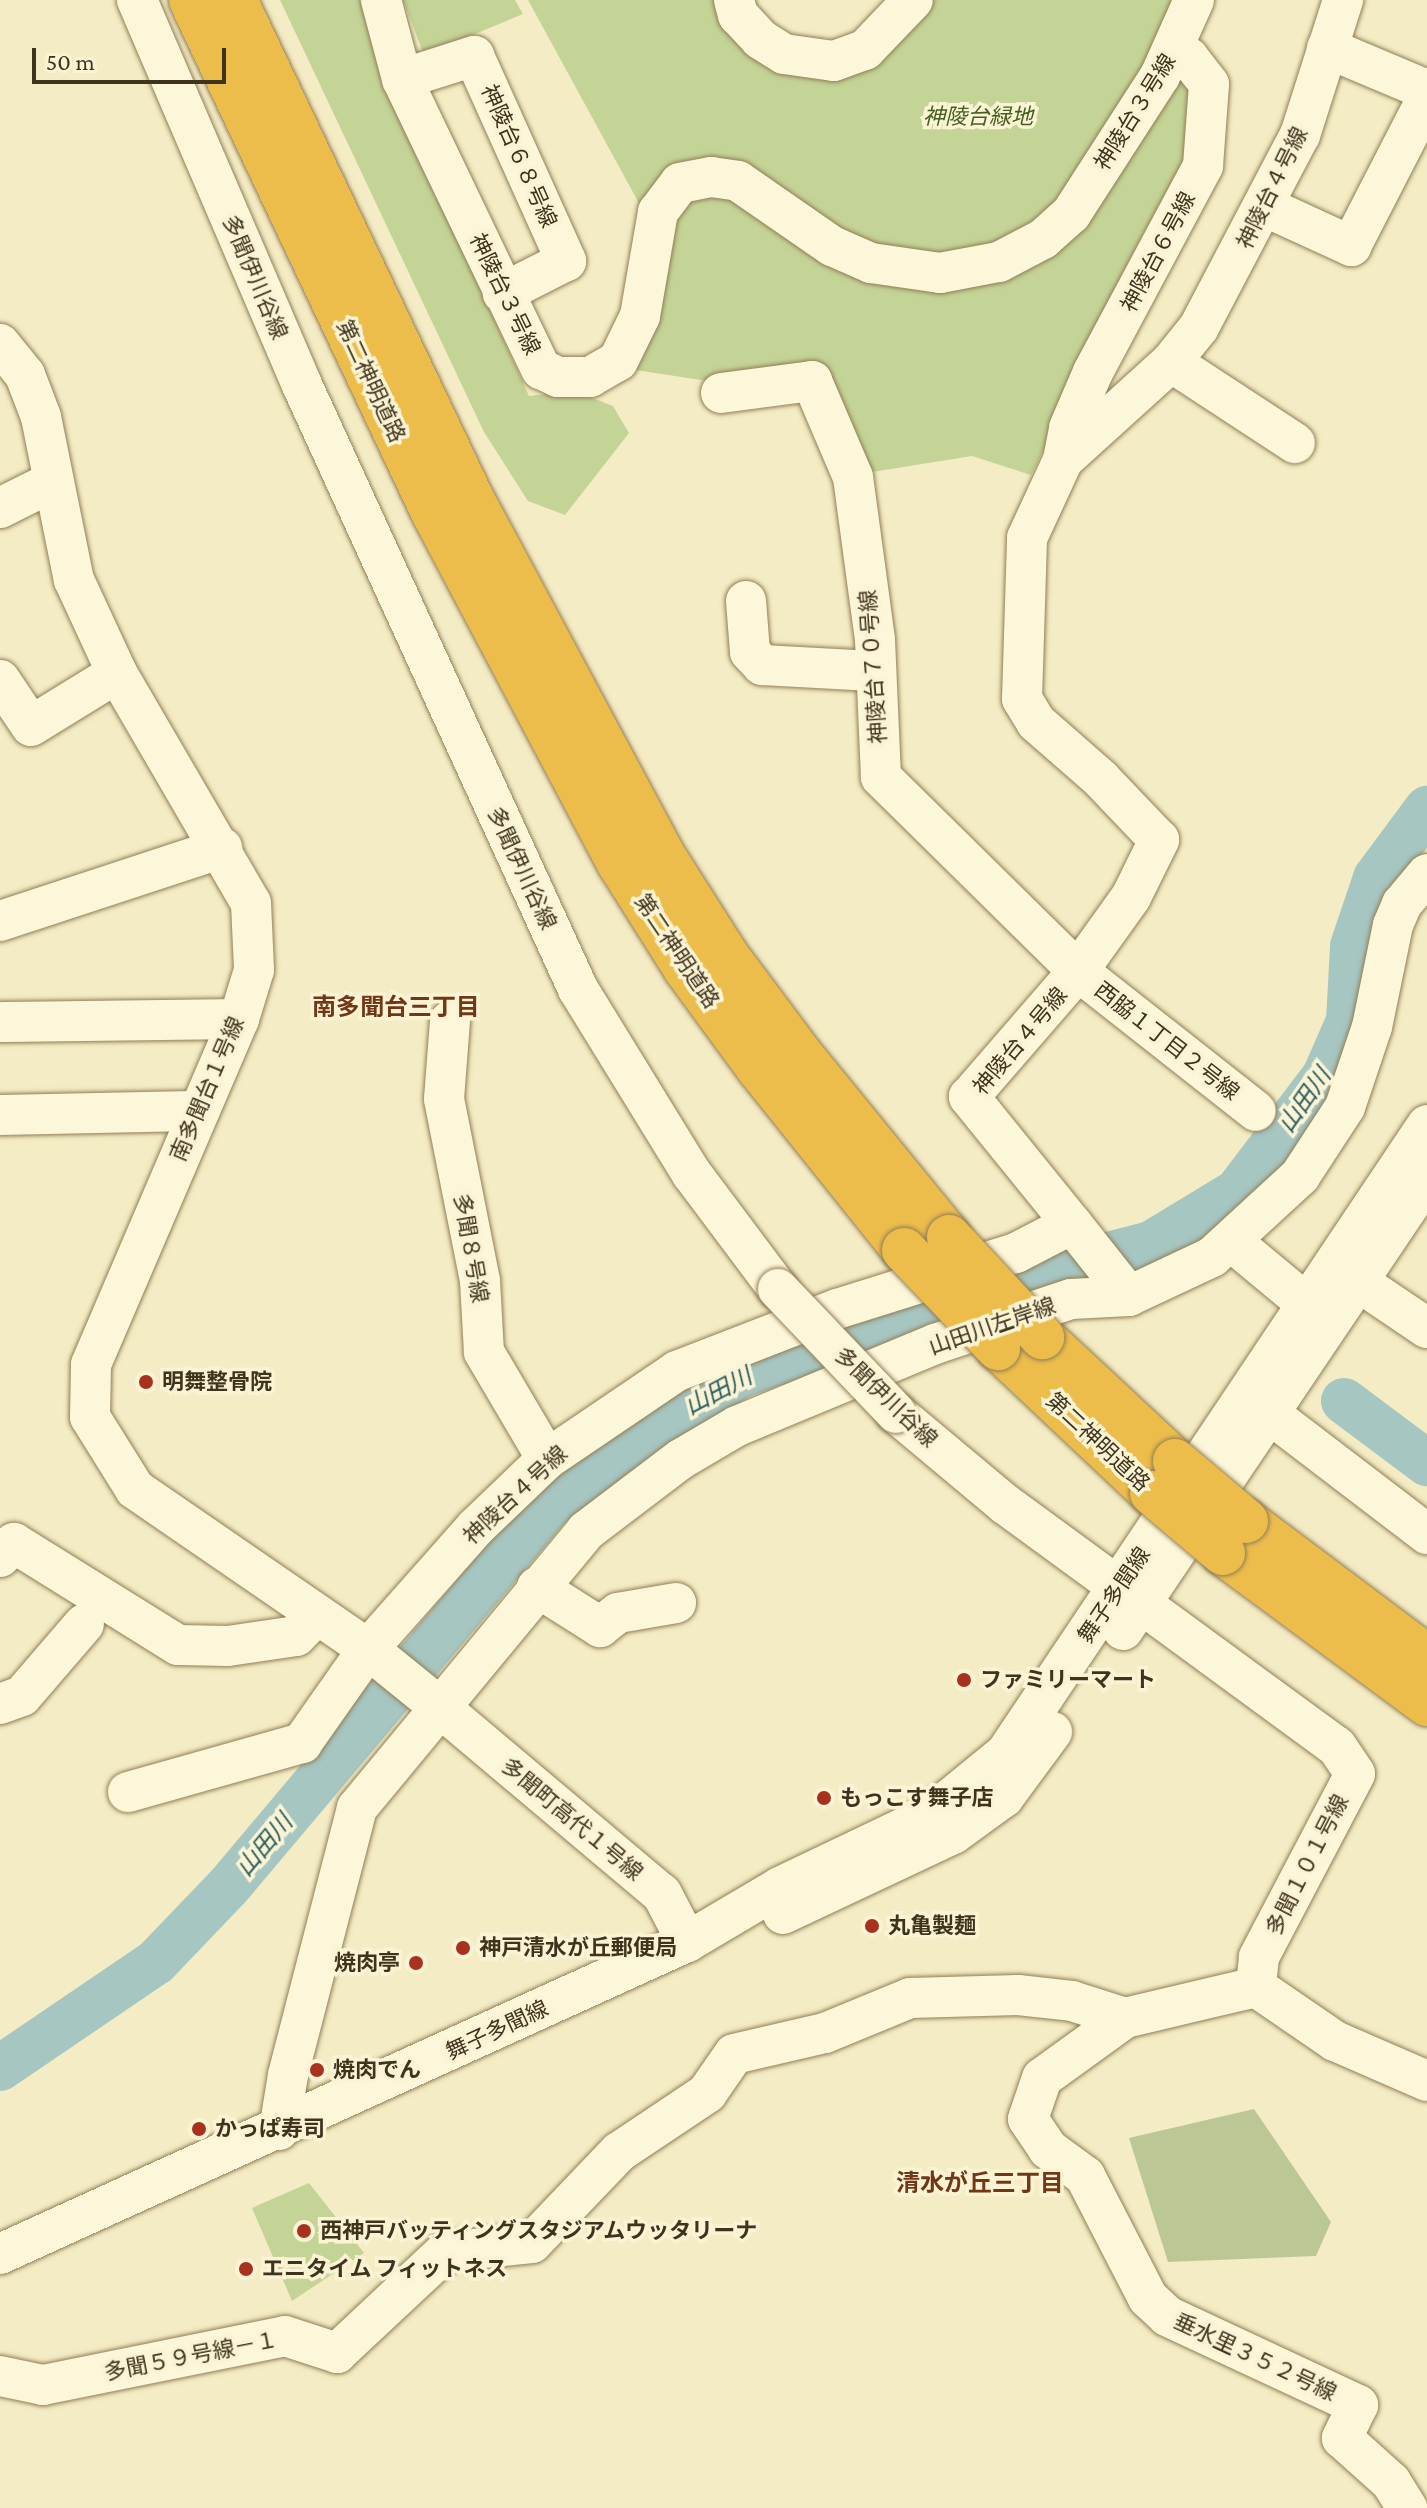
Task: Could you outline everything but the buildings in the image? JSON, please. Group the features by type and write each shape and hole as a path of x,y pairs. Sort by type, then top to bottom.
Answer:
{"highway":[{"name":"第二神明道路","path":"191,0 441,527 612,850 731,1031 904,1250 998,1348 1164,1477 1427,1704"},
{"name":"第二神明道路","path":"235,0 471,497 661,852 727,956 790,1042 949,1237 1042,1337 1164,1477"},
{"name":"第二神明道路","path":"1234,1537 1427,1657"}],"street":[{"name":"多聞伊川谷線","path":"137,0 302,385 578,989 692,1174 778,1289 896,1413 1005,1504 1129,1596"},
{"name":"神陵台３号線","path":"381,0 402,79 541,369 558,377 590,377 618,361 640,316 658,212 680,183 711,177 738,181 832,246 871,263 940,273 999,262 1043,239 1071,214 1174,49 1194,0"},
{"path":"734,0 745,23 784,54 834,61 865,50 913,0"},
{"name":"神陵台４号線","path":"128,1792 302,1743 368,1649 475,1528 547,1459 677,1371 837,1309 1016,1253 1072,1224 969,1097 1078,971 1131,897 1159,840 1036,722 1022,699 1027,538 1063,460 1171,362 1199,327 1266,207 1300,135 1343,0"},
{"path":"1327,48 1427,90"},
{"name":"神陵台６号線","path":"1063,460 1069,428 1093,372 1203,166 1209,84 1189,58 1174,49"},
{"name":"神陵台６８号線","path":"402,79 474,56 566,261 503,293"},
{"path":"1266,207 1351,246 1427,98"},
{"name":"南多聞台１号線","path":"0,344 25,375 36,403 74,580 117,673 222,848 251,903 254,970 239,1019 197,1111 91,1365 90,1417 135,1489 368,1649 442,1709"},
{"path":"1171,362 1295,443"},
{"name":"神陵台７０号線","path":"721,393 812,381 853,477 875,640 873,671 881,777 1078,971"},
{"path":"0,508 52,482"},
{"path":"746,601 750,652 762,665 873,671"},
{"path":"0,680 31,726 117,673"},
{"path":"0,921 222,848"},
{"name":"山田川左岸線","path":"279,2130 288,2075 357,1808 442,1709 537,1587 586,1531 681,1459 737,1426 935,1344 1071,1299 1129,1296 1212,1257 1300,1176 1345,1107 1372,1027 1393,925 1402,904 1427,874"},
{"name":"西脇１丁目２号線","path":"1078,971 1256,1111"},
{"path":"0,1022 239,1019"},
{"name":"多聞８号線","path":"450,1021 444,1099 480,1281 484,1352 547,1459"},
{"path":"0,1115 197,1111"},
{"name":"舞子多聞線","path":"0,2254 279,2130 687,1942 780,1887 929,1816 1006,1753 1129,1596 1346,1274 1427,1125"},
{"name":"舞子多聞線","path":"1259,1406 1308,1305 1346,1274 1427,1179"},
{"path":"1072,1224 1129,1296"},
{"path":"1231,1241 1308,1305"},
{"path":"1346,1274 1427,1328"},
{"path":"1259,1406 1427,1534"},
{"path":"0,1557 14,1543 178,1645 228,1646 296,1636 316,1616"},
{"path":"537,1587 600,1627 618,1613 676,1603"},
{"name":"多聞１０１号線","path":"1129,1596 1337,1747 1355,1774 1259,1957 1256,1987"},
{"path":"0,1704 22,1696 84,1624"},
{"name":"多聞町高代１号線","path":"442,1709 662,1894 687,1942"},
{"path":"1125,2018 1256,1987 1335,2041 1427,2081"},
{"name":"多聞５９号線－１","path":"0,2376 43,2385 285,2336 337,2353 445,2252 532,2243 619,2152 707,2093 734,2054 825,2033 910,1998 1018,1995 1072,2001 1125,2018"},
{"name":"垂水里３５２号線","path":"1125,2018 1042,2078 1028,2119 1048,2149 1085,2176 1148,2298 1167,2316 1358,2405 1342,2438 1391,2482 1407,2508"}],"green space":[{"path":"280,0 365,0 383,72 529,396 575,391 613,406 629,433 565,515 528,501 484,432"},
{"path":"403,0 515,0 523,14 424,55"},
{"name":"神陵台緑地","path":"528,0 725,0 785,67 927,0 1177,0 1138,81 1075,180 1041,218 1011,239 933,256 867,244 829,225 763,179 641,207"},
{"path":"1195,80 1190,160 1031,475 972,456 866,473 822,367 714,382 629,369 678,206 701,195 724,195 822,261 1022,269 1173,83"},
{"path":"1254,2109 1331,2222 1316,2256 1168,2262 1129,2138"},
{"name":"西神戸バッティングスタジアムウッタリーナ","path":"309,2183 364,2253 292,2301 252,2208"}],"waterway":[{"name":"山田川","path":"0,2068 156,1962 228,1887 550,1505 663,1420 743,1374 1053,1269 1151,1244 1237,1192 1325,1076 1349,1021 1353,946 1376,878 1427,809"},
{"path":"1344,1401 1427,1463"}],"place":[{"name":"明舞整骨院","path":"146,1382"},
{"name":"ファミリーマート","path":"964,1680"},
{"name":"もっこす舞子店","path":"824,1798"},
{"name":"丸亀製麺","path":"872,1926"},
{"name":"神戸清水が丘郵便局","path":"463,1948"},
{"name":"焼肉亭","path":"416,1963"},
{"name":"焼肉でん","path":"317,2070"},
{"name":"かっぱ寿司","path":"199,2129"},
{"name":"西神戸バッティングスタジアムウッタリーナ","path":"304,2231"},
{"name":"エニタイム フィットネス","path":"246,2269"}],"district":[{"name":"南多聞台三丁目","path":"396,1007"},
{"name":"清水が丘三丁目","path":"980,2183"}]}
